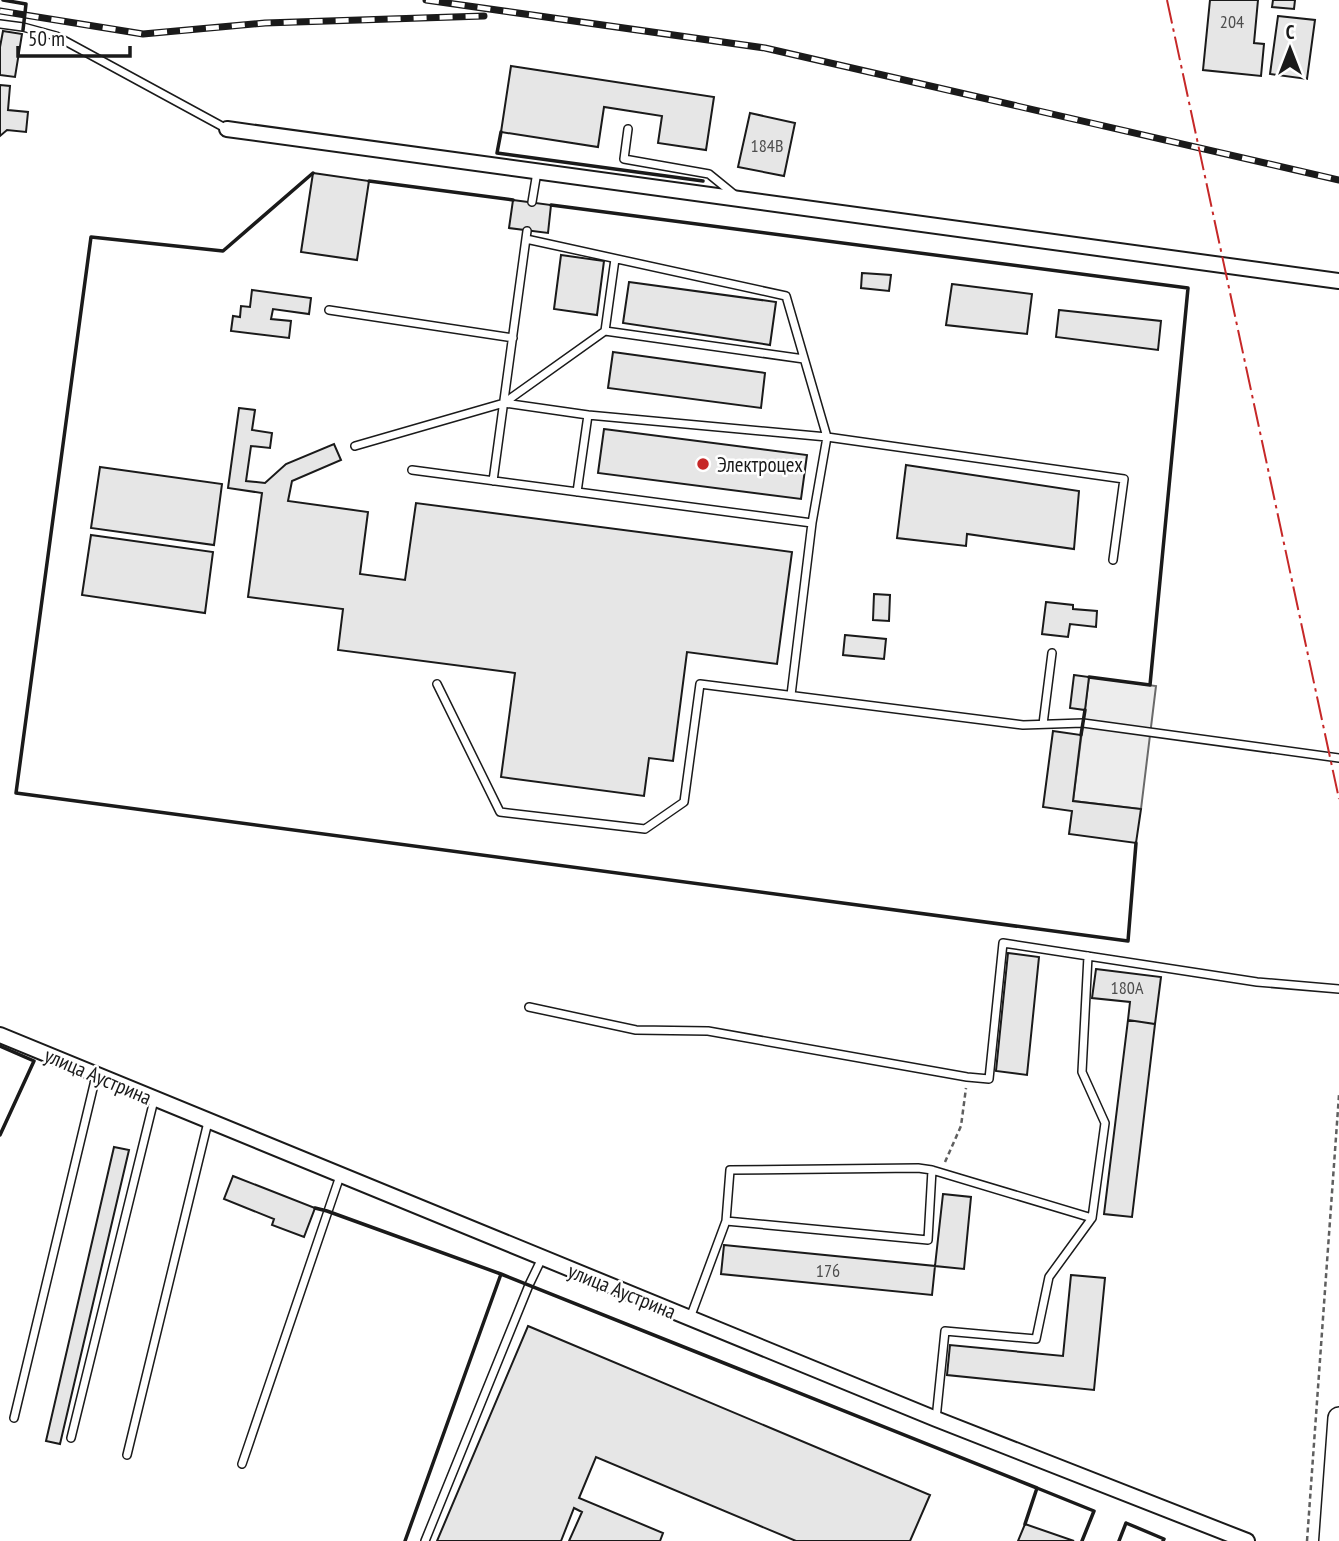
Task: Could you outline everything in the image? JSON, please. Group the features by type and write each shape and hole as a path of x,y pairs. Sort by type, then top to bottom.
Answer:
{"main road":[{"path":"1333,1539 1339,1418"}],"street":[{"path":"227,129 1339,281"},
{"name":"улица Аустрина","path":"0,1035 936,1419 1247,1541"}],"lane":[{"path":"0,24 56,36 227,129"},
{"path":"628,129 624,159 709,174 739,199"},
{"path":"533,202 537,171"},
{"path":"494,481 527,230"},
{"path":"526,239 786,296 827,437 791,695"},
{"path":"605,331 615,259"},
{"path":"329,310 513,338"},
{"path":"355,446 504,403 605,331 804,359"},
{"path":"504,403 588,415 827,437 1124,479 1113,560"},
{"path":"577,492 588,415"},
{"path":"412,470 813,523"},
{"path":"1043,724 1052,653"},
{"path":"437,684 500,812 645,829 684,802 700,684 1023,725 1083,723 1339,758"},
{"path":"529,1007 636,1030 708,1031 989,1079 1003,943 1257,982 1339,989"},
{"path":"936,1419 944,1331 1036,1339 1049,1277 1092,1218 1105,1123 1082,1072 1088,956"},
{"path":"14,1418 96,1076"},
{"path":"71,1438 154,1100"},
{"path":"127,1455 208,1122"},
{"path":"689,1318 726,1221 730,1170 918,1168 941,1171 1092,1218"},
{"path":"726,1221 928,1240 932,1170"},
{"path":"242,1464 340,1176"},
{"path":"425,1541 542,1258"}],"path":[{"path":"941,1171 961,1126 967,1077"},
{"path":"1307,1541 1339,1095"}],"shaded area":[{"path":"1089,677 1156,686 1141,809 1073,801"}],"building":[{"path":"1210,0 1258,0 1254,43 1264,44 1261,76 1203,70"},
{"path":"1273,0 1295,0 1294,9 1272,7"},
{"path":"1278,16 1315,20 1307,79 1270,74"},
{"path":"3,31 22,34 15,77 0,75"},
{"path":"511,66 714,97 706,150 658,143 662,116 604,107 598,147 501,132"},
{"path":"0,85 10,86 8,110 28,112 26,132 7,130 0,136"},
{"path":"750,113 795,123 784,176 738,167"},
{"path":"313,173 369,181 357,260 301,252"},
{"path":"513,200 551,205 548,233 509,228"},
{"path":"561,255 604,261 597,315 554,309"},
{"path":"862,273 891,275 889,291 861,288"},
{"path":"629,282 776,302 770,345 623,323"},
{"path":"952,284 1032,294 1027,334 946,325"},
{"path":"252,290 311,298 309,314 273,309 271,319 291,321 289,338 231,331 233,316 240,317 241,306 250,307"},
{"path":"1059,310 1161,321 1158,350 1056,337"},
{"path":"613,352 765,373 761,408 608,388"},
{"path":"239,408 255,410 252,430 272,433 270,448 251,446 246,481 265,483 286,464 334,444 341,460 292,481 288,501 368,512 360,574 405,580 416,503 792,552 777,664 687,652 673,761 649,758 644,796 501,777 515,673 338,650 343,609 248,597 262,493 228,488"},
{"name":"Электроцех","path":"604,429 807,455 801,499 598,473"},
{"path":"906,465 1079,491 1074,549 967,534 966,546 897,538"},
{"path":"100,467 222,484 214,545 91,528"},
{"path":"91,535 213,552 205,613 82,595"},
{"path":"874,594 890,595 889,621 873,620"},
{"path":"1046,602 1073,605 1073,609 1097,611 1096,627 1070,624 1068,637 1042,634"},
{"path":"845,635 886,639 884,659 843,655"},
{"path":"1074,675 1089,677 1085,710 1070,708"},
{"path":"1053,731 1081,735 1073,801 1141,809 1136,843 1069,834 1072,811 1043,807"},
{"path":"1008,953 1039,957 1027,1075 996,1071"},
{"path":"1096,969 1161,977 1155,1024 1128,1020 1130,1002 1092,998"},
{"path":"1128,1020 1155,1024 1132,1217 1104,1214"},
{"path":"114,1147 129,1150 60,1444 46,1441"},
{"path":"233,1176 315,1208 304,1237 272,1225 274,1219 224,1199"},
{"path":"943,1194 971,1197 964,1269 935,1266"},
{"path":"724,1245 935,1266 932,1295 721,1274"},
{"path":"1071,1275 1105,1278 1094,1390 947,1375 950,1345 1063,1356"},
{"path":"528,1326 930,1495 910,1541 796,1541 596,1457 579,1498 663,1533 660,1541 569,1541 582,1512 574,1508 561,1541 437,1541"},
{"path":"1025,1524 1074,1541 1018,1541"}],"railway":[{"path":"426,0 765,48 1339,180"},
{"path":"0,11 143,34 265,23 484,16"}],"wall":[{"path":"3,0 26,4 23,30"},
{"path":"501,132 497,153 703,181"},
{"path":"313,173 223,251 91,237 16,793 1128,941 1136,843"},
{"path":"369,181 513,200"},
{"path":"551,205 1188,288 1150,685 1089,677"},
{"path":"1081,735 1085,710"},
{"path":"0,1046 34,1061 0,1135"},
{"path":"315,1208 501,1274"},
{"path":"405,1541 501,1274 1037,1488 1025,1524"},
{"path":"1037,1488 1094,1511 1082,1541"},
{"path":"1119,1541 1126,1523 1164,1539 1163,1541"}],"power":[{"path":"1167,0 1339,799"}],"place":[{"name":"Электроцех","path":"703,464"}]}
